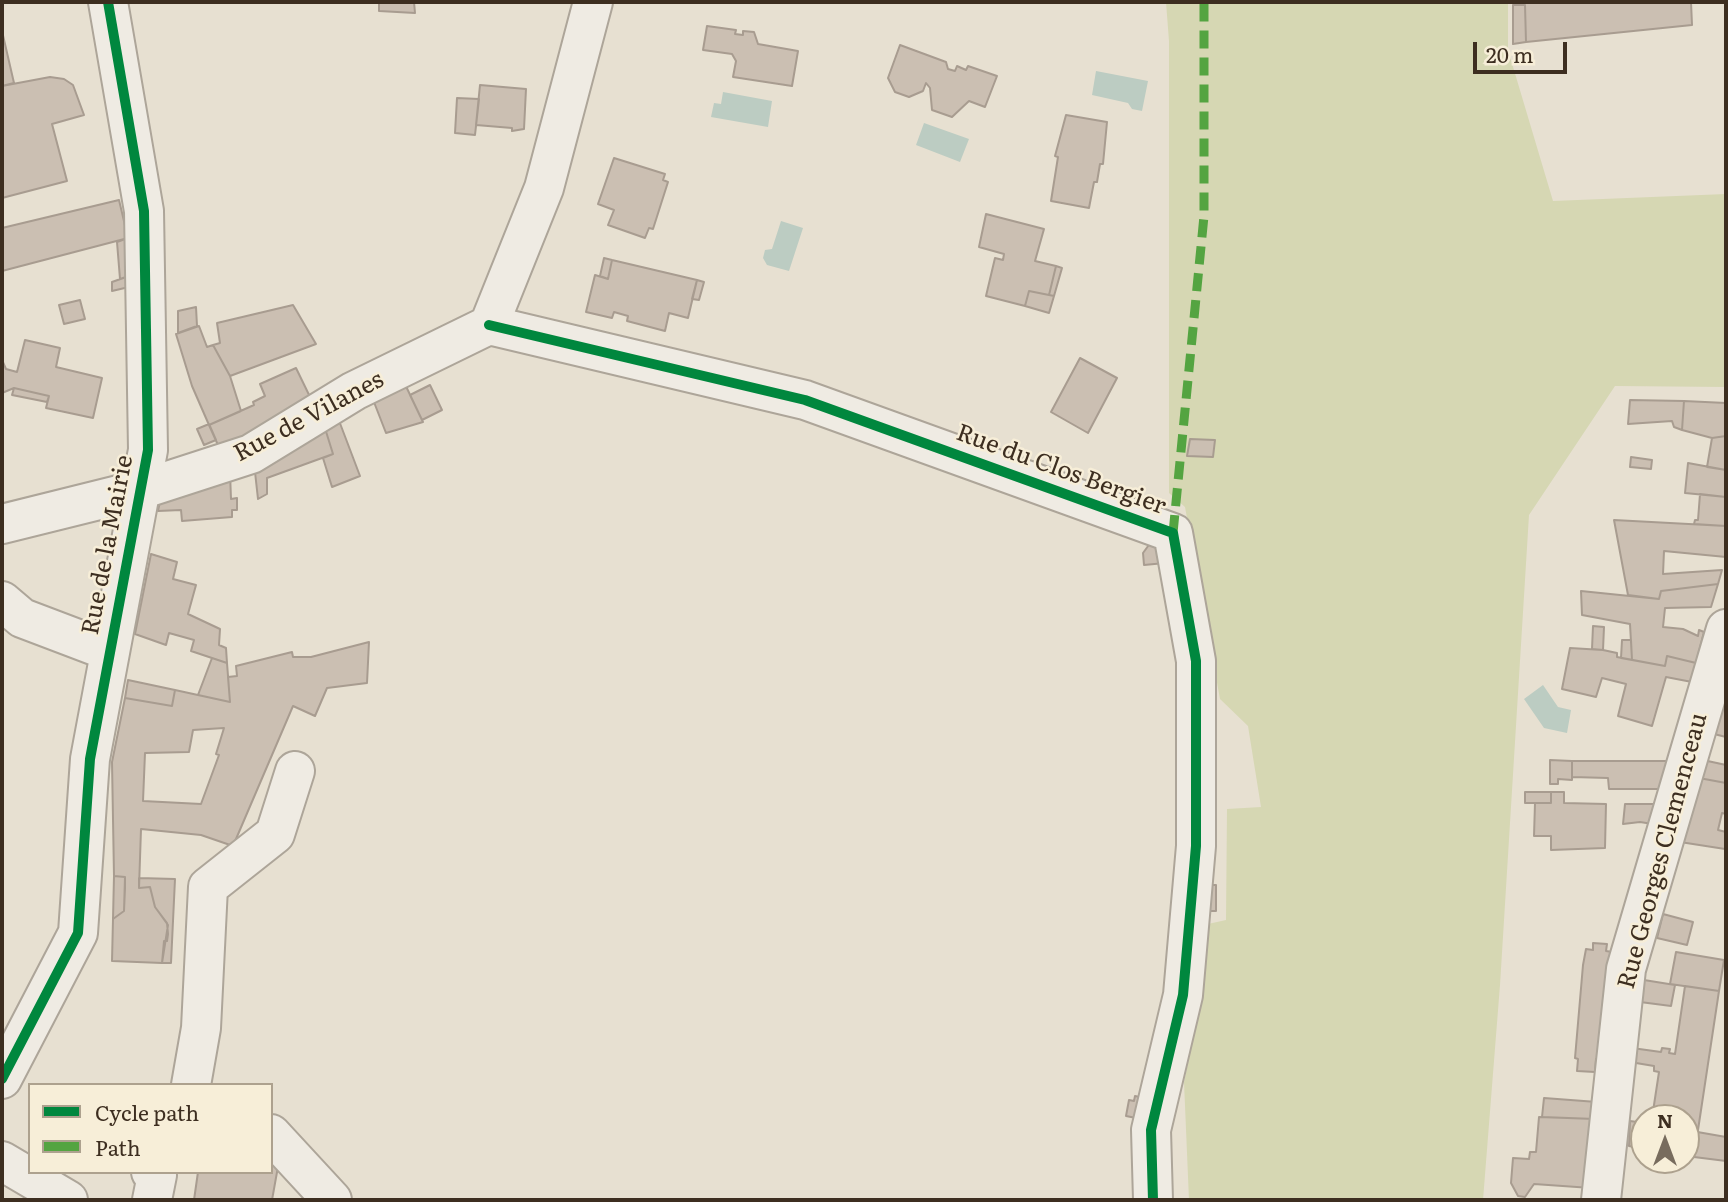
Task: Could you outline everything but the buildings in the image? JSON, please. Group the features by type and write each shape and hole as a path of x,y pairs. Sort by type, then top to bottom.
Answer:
{"street":[{"name":"Rue de la Mairie","path":"2,1079 78,933 90,759 109,651 143,489 148,450 144,211 108,2"},
{"path":"489,325 544,188 593,2"},
{"name":"Rue de Vilanes","path":"2,524 143,489 251,454 355,391 489,325"},
{"name":"Rue du Clos Bergier","path":"489,325 805,400 1173,533 1196,661 1196,846 1183,995 1151,1130 1153,1200"},
{"path":"2,601 22,618 109,651"},
{"name":"Rue Georges Clemenceau","path":"1601,1200 1626,969 1726,629"},
{"path":"191,1083 201,1028 208,887 275,834 295,771"},
{"path":"273,1135 332,1200"},
{"path":"2,1161 68,1200"}],"green space":[{"path":"1166,2 1508,2 1508,50 1553,201 1726,194 1726,387 1615,386 1529,515 1500,985 1483,1200 1189,1200 1184,1082 1201,1001 1208,924 1226,920 1227,809 1261,807 1248,726 1220,699 1185,507 1169,493 1169,41"}],"shaded area":[{"path":"1096,71 1148,81 1142,111 1132,109 1128,103 1092,95"},
{"path":"723,92 772,101 768,127 711,117 714,103 721,104"},
{"path":"924,123 969,139 960,162 916,145"},
{"path":"781,221 803,228 789,271 767,265 763,258 765,250 772,249"},
{"path":"1543,685 1558,707 1571,710 1567,733 1544,728 1524,699"}],"marked path":[{"path":"1173,533 1204,216 1204,2"}],"cycle path":[{"path":"2,1079 78,933 90,759 148,450 144,211 108,2"},
{"path":"489,325 805,400 1173,533 1196,661 1196,846 1183,995 1151,1130 1153,1200"}]}
